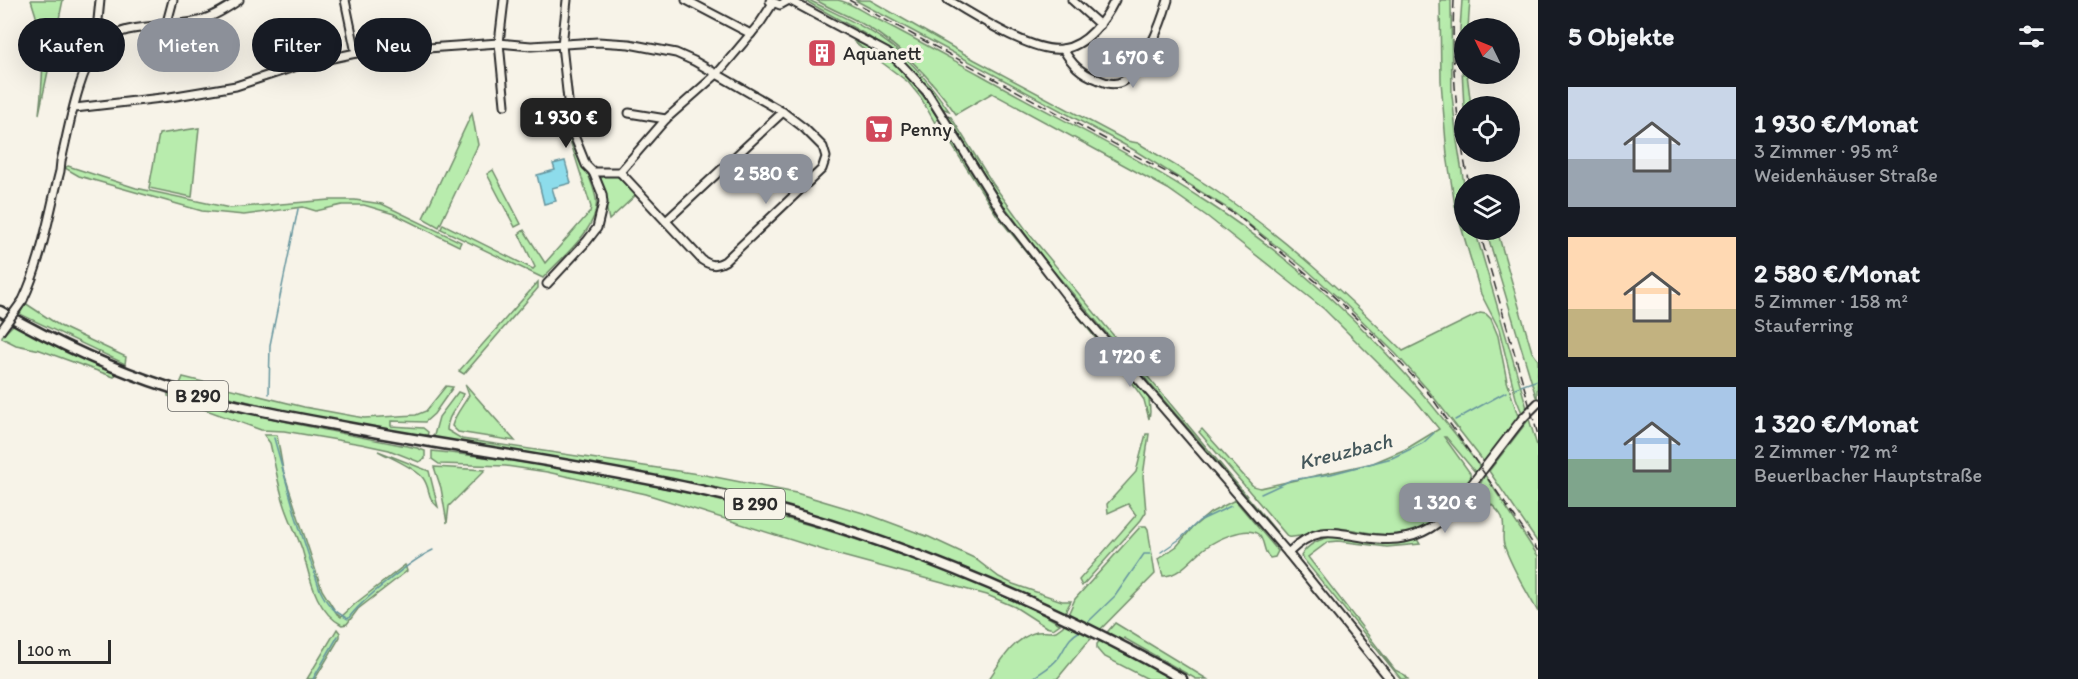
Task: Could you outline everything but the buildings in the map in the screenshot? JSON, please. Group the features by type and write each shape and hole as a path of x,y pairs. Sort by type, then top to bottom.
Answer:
{"main road":[{"name":"B 290","path":"0,311 84,354 168,387 212,400 410,439 690,488 793,513 882,542 969,575 1130,650 1182,679"}],"street":[{"path":"98,18 100,0"},
{"path":"168,18 173,0"},
{"path":"205,18 239,0"},
{"path":"345,0 354,43"},
{"path":"504,0 499,43 505,105"},
{"path":"547,284 597,228 603,203 602,194 593,172 586,165 571,128 562,45 567,0"},
{"path":"686,0 751,34"},
{"path":"620,172 666,119 717,74 751,34 771,2 780,5 789,0 886,52 927,92 1002,212 1066,295 1288,553 1390,679"},
{"path":"948,0 1024,42 1039,47 1063,49 1082,42 1100,25 1115,0"},
{"path":"1072,0 1100,25"},
{"path":"1063,49 1072,65 1094,78 1113,84 1123,81 1141,61 1151,44 1168,0"},
{"path":"432,48 499,43 531,46 598,42 651,47 676,53 783,112 823,147 826,157 822,169 717,266 702,260 620,172 593,172"},
{"path":"75,108 236,86 300,65 354,53"},
{"path":"0,332 23,300 30,285 60,171 60,161 86,72"},
{"path":"666,221 783,112"},
{"path":"629,113 666,119"},
{"path":"1288,553 1302,541 1326,532 1338,531 1378,540 1395,539 1426,531 1452,510 1522,419 1538,403"}],"green space":[{"path":"31,0 63,0 59,18 37,18"},
{"path":"804,0 809,0 853,22 902,54 917,69 949,111 939,107 918,77 889,50"},
{"path":"816,0 838,0 852,5 1152,169 1247,230 1321,290 1356,323 1421,392 1480,467 1476,473 1444,437 1470,473 1471,481 1447,511 1429,526 1418,531 1391,535 1337,528 1288,537 1199,432 1202,429 1253,486 1260,488 1373,463 1406,449 1439,429 1417,402 1324,309 1208,217 1168,189 992,93 956,114 937,88 892,44 860,22"},
{"path":"855,0 870,0 975,60 1127,141 1138,143 1207,185 1266,227 1336,287 1403,351 1480,313 1486,314 1491,319 1498,336 1507,381 1518,416 1517,421 1484,462 1428,390 1396,354 1307,270 1232,211 1134,150"},
{"path":"1440,0 1451,0 1454,162 1460,162 1462,174 1454,174 1454,200 1447,155 1441,81"},
{"path":"1462,0 1470,0 1469,18 1461,18"},
{"path":"853,41 879,52 913,83 938,118 935,123 921,98 908,82"},
{"path":"42,72 48,72 39,114"},
{"path":"1463,84 1468,84 1470,96 1463,96"},
{"path":"472,113 478,145 439,227 423,218"},
{"path":"946,116 951,117 993,184 1030,235 1281,537 1050,267 1003,204"},
{"path":"943,122 1037,265 998,217 939,125"},
{"path":"199,128 192,197 149,188 159,134"},
{"path":"571,133 592,184 596,210 578,242 543,278 441,229 443,224 533,269 535,267 519,234 524,230 545,263 590,212 591,207 568,134"},
{"path":"68,166 136,188 230,208 330,200 355,200 382,204 461,242 459,246 394,214 364,205 342,205 316,211 303,207 244,215 202,211 79,176 65,168"},
{"path":"493,170 521,224 515,227 487,174"},
{"path":"615,174 636,195 609,220 600,179 605,175"},
{"path":"1465,240 1478,240 1527,408 1522,413 1516,398 1499,329 1481,294"},
{"path":"1489,240 1500,240 1532,352 1538,360 1537,400"},
{"path":"1040,269 1045,270 1149,397 1149,419 1144,400 1137,390"},
{"path":"538,282 538,288 464,374 459,371"},
{"path":"25,303 60,326 126,357 125,364 20,314"},
{"path":"15,323 118,372 114,377 40,350 16,345 2,338"},
{"path":"183,377 304,407 364,418 416,415 426,411 446,386 453,387 434,414 425,422 391,421 391,426 423,428 428,432 427,437 414,437 296,413 209,392 180,384"},
{"path":"465,384 515,441 458,432 452,426 469,395"},
{"path":"168,389 261,416 417,448 425,451 425,459 419,462 389,450 361,444 284,431 261,430 168,396"},
{"path":"458,392 463,394 449,420 447,430 462,439 705,475 796,493 870,515 929,537 974,558 999,577 1013,584 1062,601 1071,601 1065,612 912,549 658,478 568,460 433,439 439,417"},
{"path":"1529,419 1538,449 1538,543 1489,471"},
{"path":"1146,434 1149,434 1143,476 1146,512 1082,586 1079,580 1136,515 1128,504 1108,513 1107,504 1136,472"},
{"path":"264,435 277,435 283,470 322,590 337,614 341,617 405,565 407,571 358,609 347,624 342,625 333,619 325,611 314,592 302,549 278,482 270,443"},
{"path":"378,451 429,471 438,507 432,500 420,474"},
{"path":"432,451 542,465 652,485 761,511 867,543 941,569 1014,600 1060,624 1053,629 1046,627 1015,607 987,595 839,555 646,494 547,472 506,466 439,464 432,459"},
{"path":"434,467 485,470 449,506 447,523 441,488"},
{"path":"1485,475 1538,556 1538,612 1507,554 1503,542 1502,517 1477,490"},
{"path":"1235,500 1278,551 1275,557 1270,558 1258,534 1239,532 1210,545 1175,573 1163,576 1158,559 1177,546 1192,528 1210,513"},
{"path":"1141,526 1146,526 1148,529 1155,574 1086,644 1057,679 989,679 1015,644 1037,632 1056,631 1063,626 1075,599"},
{"path":"1334,536 1392,543 1417,539 1420,544 1387,547 1338,541 1328,542 1308,557 1395,670 1408,679 1401,679 1301,556 1311,545"},
{"path":"1115,623 1207,679 1196,679 1124,638 1117,650 1174,679 1148,679 1103,656 1097,649 1097,644"},
{"path":"337,629 340,637 315,679 307,679"}],"water":[{"path":"565,161 571,183 552,188 556,201 544,204 537,175 555,170 553,164"}],"waterway":[{"path":"269,394 270,345 298,209"},
{"name":"Kreuzbach","path":"1515,388 1538,380"},
{"name":"Kreuzbach","path":"1455,420 1506,392"},
{"name":"Kreuzbach","path":"1261,494 1291,480 1331,474 1392,458 1423,443 1434,433"},
{"path":"274,438 296,517 320,590 328,604 339,613 348,619 388,581 433,550"},
{"name":"Kreuzbach","path":"1161,552 1180,539 1199,521 1231,506"},
{"name":"Kreuzbach","path":"1089,621 1115,596 1144,554 1150,554"},
{"name":"Kreuzbach","path":"1032,679 1053,664 1069,640 1080,631"},
{"path":"313,679 338,636"}],"railway":[{"path":"849,0 1177,178 1239,217 1331,294 1382,343 1430,395 1538,551"},
{"path":"1454,0 1453,46 1456,93 1467,174"},
{"path":"1482,240 1538,435"}],"place":[{"name":"Aquanett","path":"822,53"},
{"name":"Penny","path":"879,129"}]}
